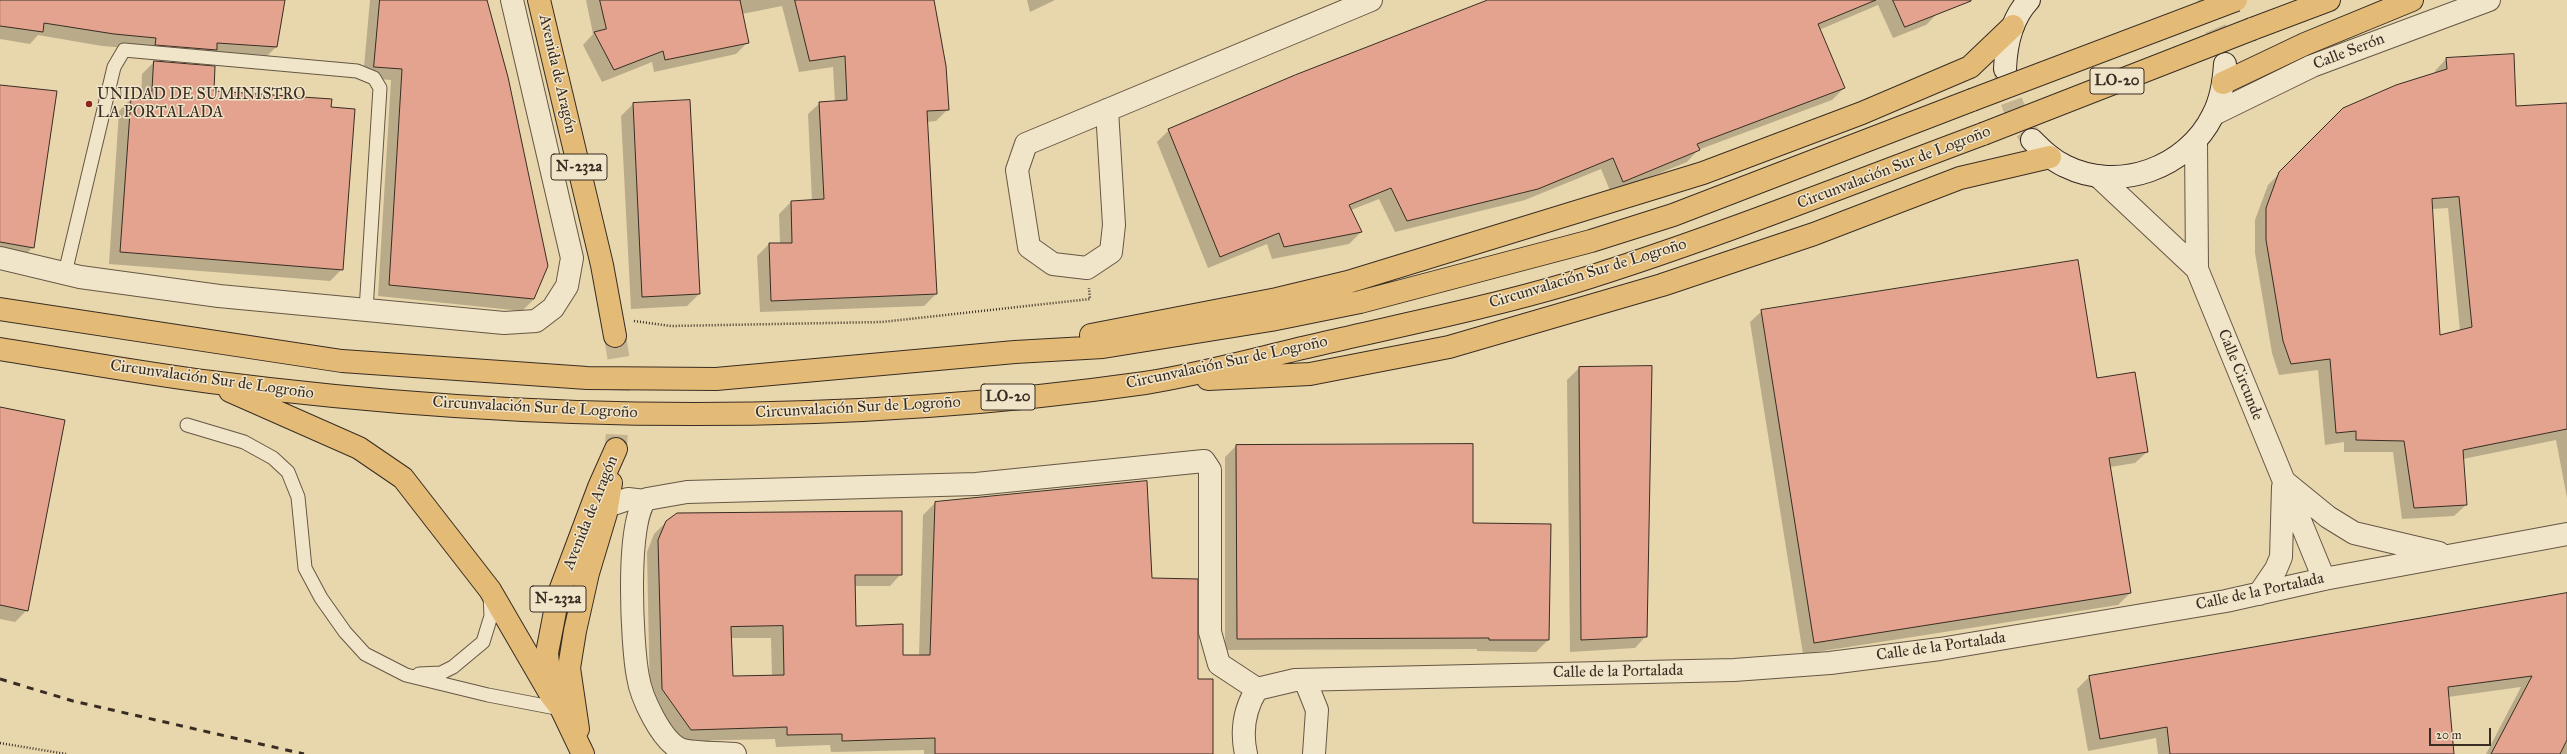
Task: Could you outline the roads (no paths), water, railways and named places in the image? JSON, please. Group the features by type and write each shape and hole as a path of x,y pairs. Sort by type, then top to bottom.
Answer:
{"main road":[{"name":"Avenida de Aragón","path":"539,0 614,327"},
{"name":"Circunvalación Sur de Logroño","path":"0,309 342,361 587,378 716,379 1015,352 1104,346 1272,320 1360,302 1592,241 1673,215 2236,0"},
{"name":"Circunvalación Sur de Logroño","path":"0,349 209,382 348,397 556,412 730,415 879,409 1149,382 1494,304 1570,283 1740,226 2329,0"},
{"path":"2224,74 2305,44 2412,0"},
{"path":"1015,352 1138,325 1277,299 1348,282 1703,173 1862,113 1970,68 2013,26"},
{"path":"1149,382 1310,374 1449,347 1662,285 1814,234 1960,178 2050,157"},
{"path":"0,294 66,320"},
{"path":"209,382 359,448 403,478 490,590 563,707"},
{"name":"Avenida de Aragón","path":"563,707 569,668 588,573 607,506 616,449 598,487 558,596 547,653 563,707 582,753"}],"street":[{"path":"0,258 66,273 219,296 504,323 536,321 553,308 567,286 572,258 512,0"},
{"path":"1107,110 1114,225 1111,252 1087,268 1053,264 1029,247 1017,170 1026,144 1107,110 1371,0"},
{"path":"2005,69 2005,54 2013,26 2029,0"},
{"name":"Calle Serón","path":"2214,114 2312,66 2489,0"},
{"path":"2032,140 2050,157 2065,166 2098,176 2134,176 2141,174 2168,164 2196,142 2214,114 2224,74"},
{"name":"Calle Circunde","path":"2196,142 2197,269 2324,579"},
{"name":"Calle Circunde","path":"2098,176 2197,269"},
{"path":"607,506 628,499 645,501 686,492 976,484 1204,461 1210,470 1210,632 1219,664 1257,689 1249,701 1244,725 1246,754"},
{"name":"Calle Circunde","path":"2283,480 2328,517 2354,533 2449,555"},
{"name":"Calle Circunde","path":"2259,594 2276,569 2280,557 2283,480"},
{"path":"645,501 638,514 631,604 638,679 658,729 680,749 735,754"},
{"name":"Calle de la Portalada","path":"1257,689 1305,680 1734,670 1830,663 1940,649 2259,594 2324,579 2567,534"},
{"path":"1305,680 1317,710 1314,754"}],"lane":[{"path":"66,273 114,67 124,50 357,71 374,78 380,88 366,310"},
{"path":"187,425 244,442 273,458 288,472 298,497 305,568 321,598 345,632 365,654 406,675 488,695 563,707"},
{"path":"406,675 441,673 475,651 483,642 491,616 490,590"}],"tunnel":[{"path":"2199,0 2209,15 2216,30 2222,47 2225,64"},
{"path":"2005,69 2008,89 2013,106 2032,140"},
{"path":"615,336 620,368 616,449"}],"railway":[{"path":"0,679 73,701 304,754"}],"place":[{"name":"UNIDAD DE SUMINISTRO LA PORTALADA","path":"89,104"}]}
